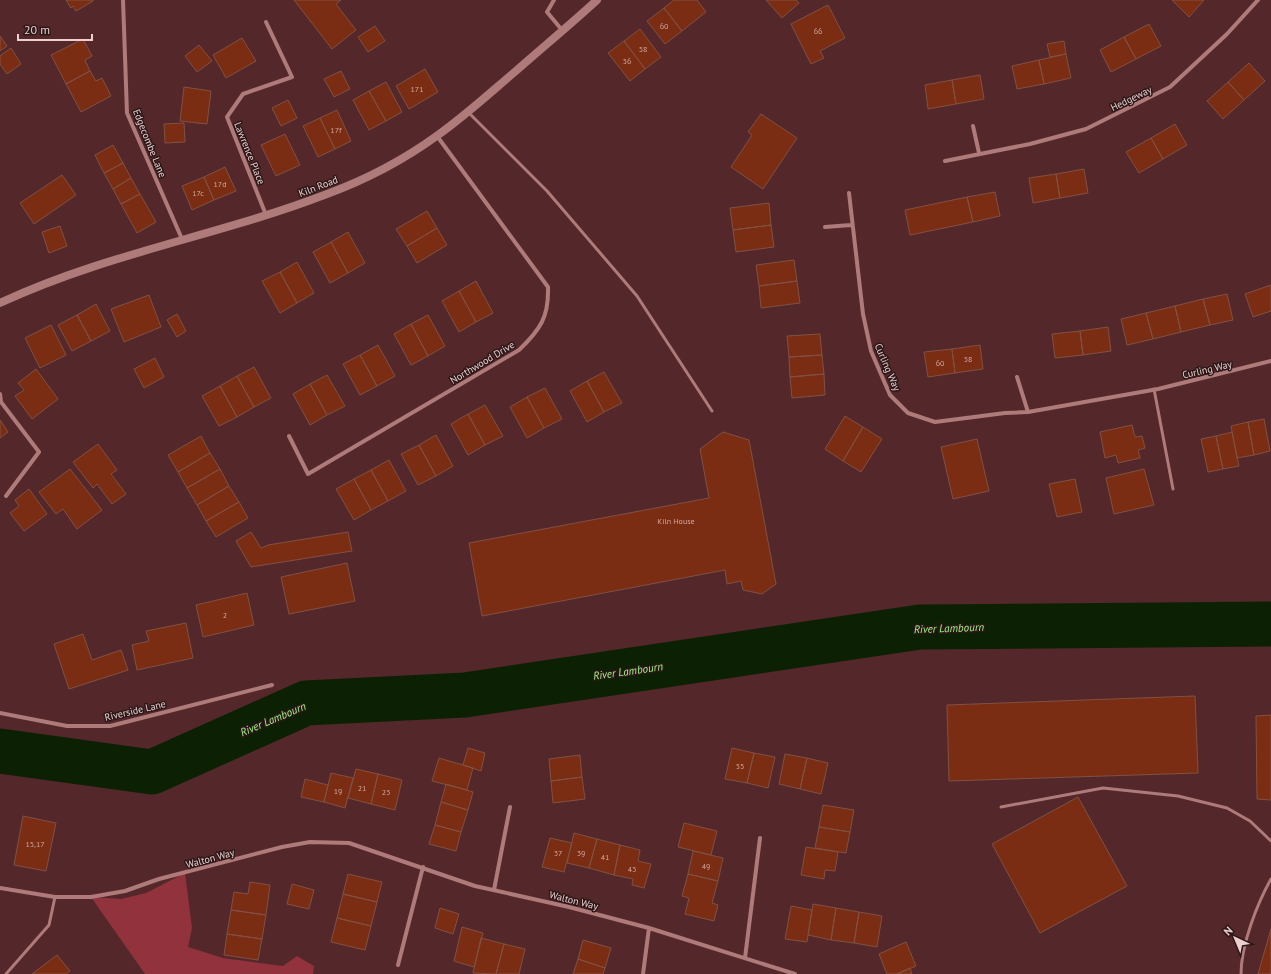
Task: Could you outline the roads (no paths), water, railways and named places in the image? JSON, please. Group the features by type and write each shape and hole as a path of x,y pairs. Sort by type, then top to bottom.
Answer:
{"street":[{"name":"Edgecombe Lane","path":"123,0 127,113 182,239"},
{"path":"554,0 547,12 562,30"},
{"name":"Kiln Road","path":"0,303 49,281 88,267 266,215 327,194 367,176 437,136 468,112 596,0"},
{"name":"Hedgeway","path":"945,161 1030,144 1086,129 1170,87 1227,34 1258,0"},
{"name":"Lawrence Place","path":"266,22 292,77 243,94 227,117 266,215"},
{"path":"973,126 979,153"},
{"name":"Northwood Drive","path":"289,436 308,474 519,350 540,327 546,314 548,287 437,136"},
{"name":"Curling Way","path":"849,193 851,225 860,279 863,314 871,351 890,395 908,413 935,422 1005,413 1028,412 1154,389 1271,361"},
{"path":"825,227 851,225"},
{"path":"1018,377 1028,412"},
{"path":"0,394 2,402 39,452 6,496"},
{"name":"Riverside Lane","path":"0,713 67,726 110,726 272,685"},
{"path":"494,890 510,807"},
{"path":"745,958 760,838"},
{"name":"Walton Way","path":"0,888 55,897 91,897 125,891 159,879 282,847 310,842 348,843 450,878 649,928 796,974"},
{"path":"398,965 423,868"},
{"path":"643,974 649,928"}],"lane":[{"path":"468,112 548,191 637,296 712,410"},
{"path":"1154,389 1173,489"},
{"path":"1001,807 1103,788 1178,796 1227,808 1250,821 1271,841"},
{"path":"1241,974 1241,962 1259,899 1271,879"},
{"path":"6,974 49,925 55,897"}],"waterway":[{"name":"River Lambourn","path":"0,751 152,772 306,703 465,695 920,627 1271,624"}]}
